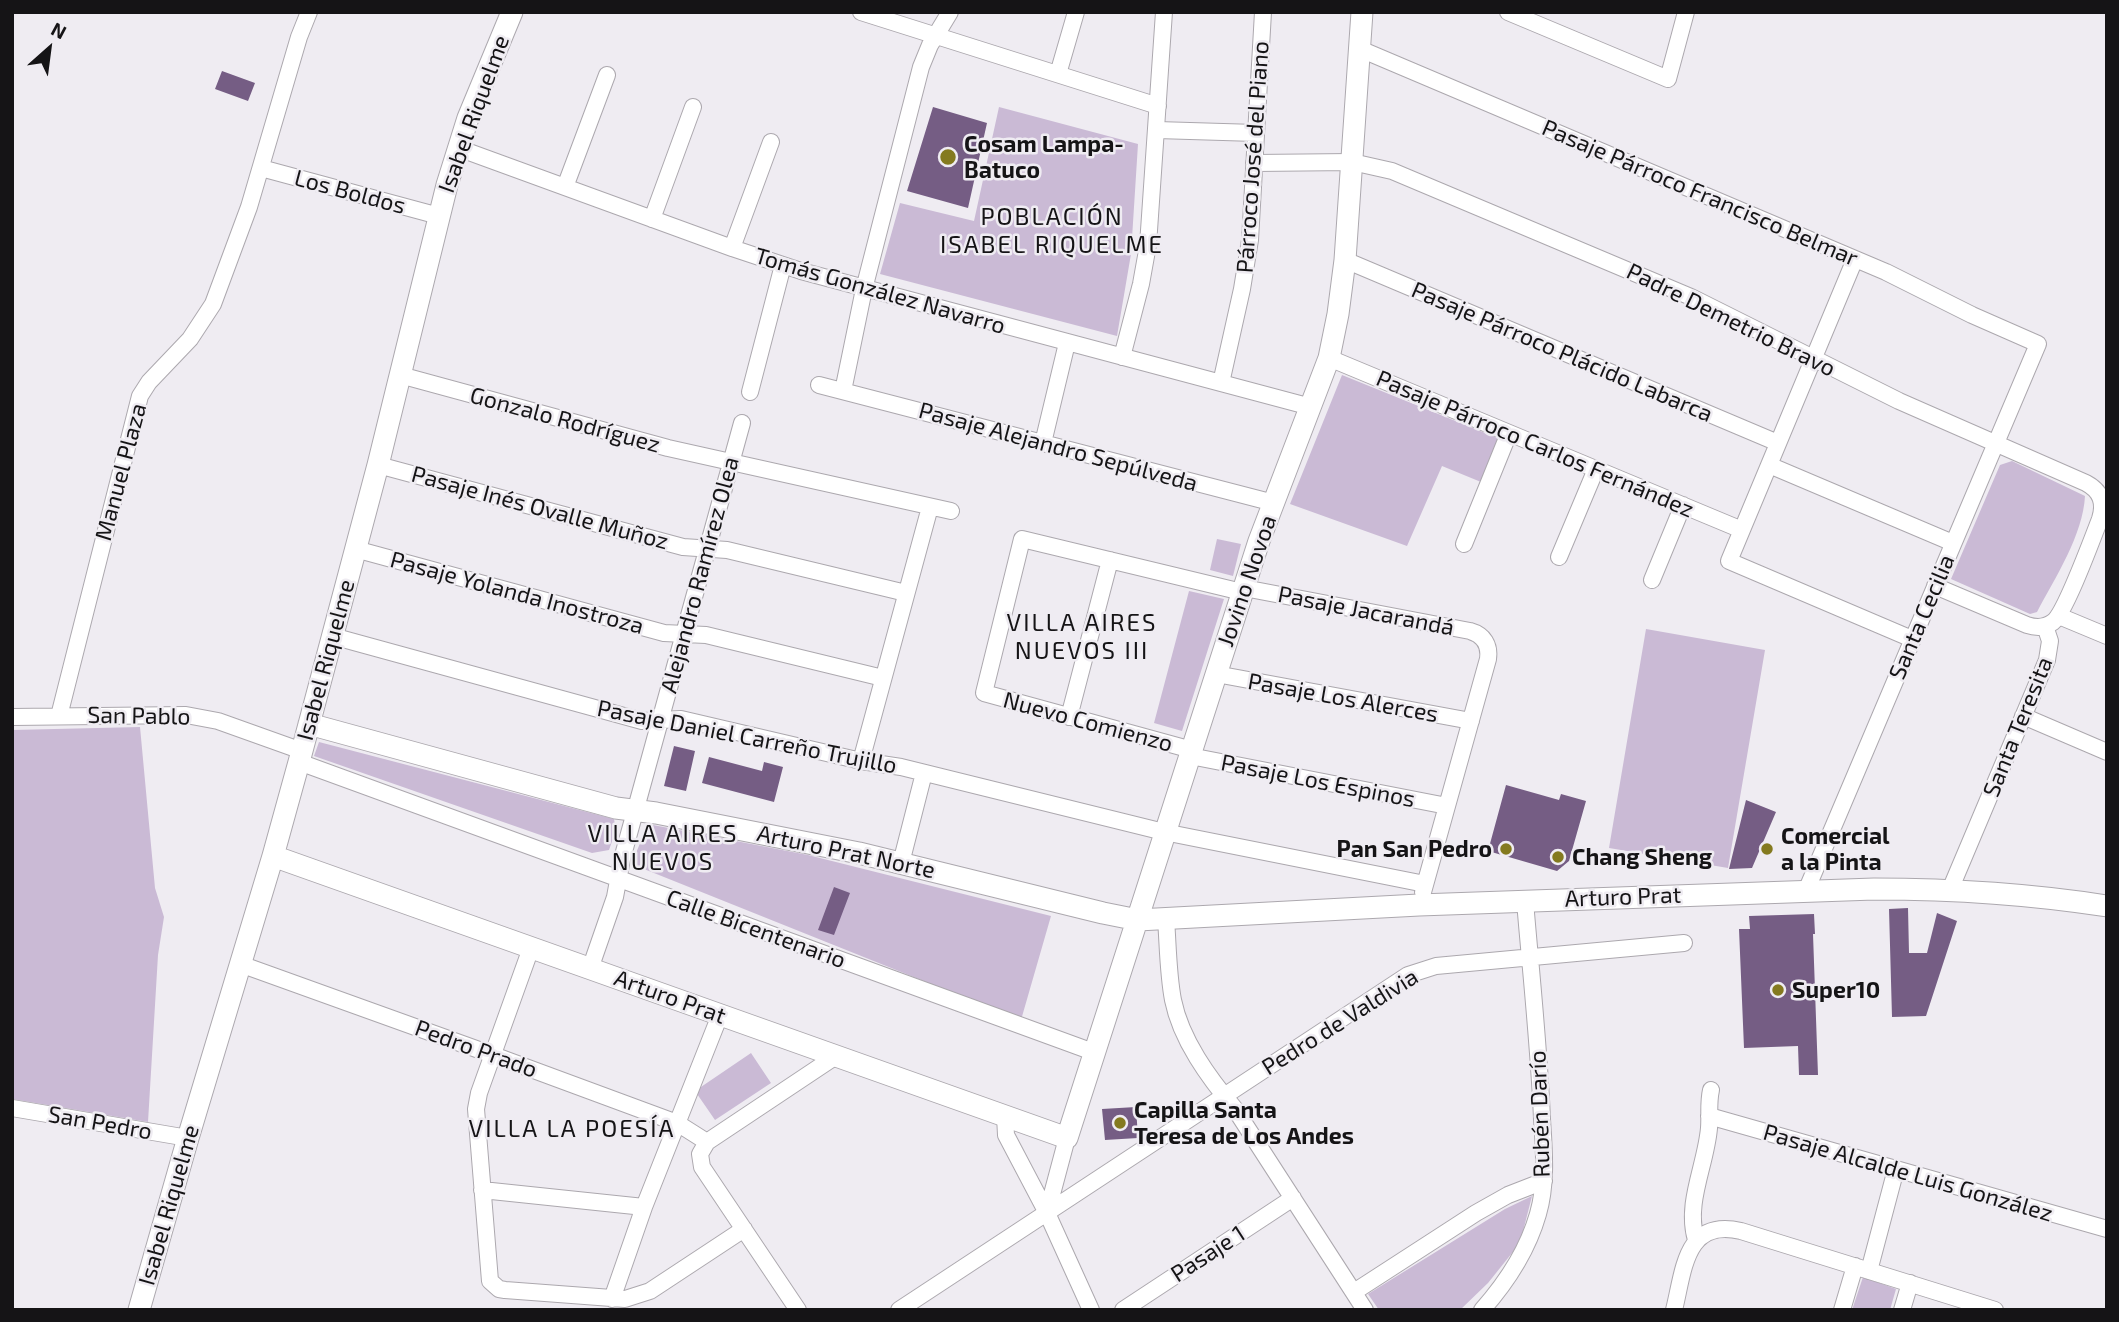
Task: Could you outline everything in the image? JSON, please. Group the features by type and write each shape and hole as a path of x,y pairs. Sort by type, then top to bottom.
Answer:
{"street":[{"name":"Manuel Plaza","path":"58,716 140,396 208,314 240,236 299,37 309,12"},
{"name":"Isabel Riquelme","path":"139,1310 273,856 378,464 457,148 513,12"},
{"path":"860,12 1158,106"},
{"path":"844,391 864,289 921,67 950,12"},
{"path":"1058,74 1076,12"},
{"name":"Párroco José del Piano","path":"1221,383 1247,262 1264,12"},
{"name":"Jovino Novoa","path":"1067,1138 1243,590 1273,502 1329,358 1345,260 1362,12"},
{"path":"1508,12 1668,79 1686,12"},
{"path":"1122,357 1148,245 1157,130 1161,13"},
{"name":"Pasaje Párroco Francisco Belmar","path":"1360,49 1855,259 2038,344"},
{"path":"565,187 607,75"},
{"path":"652,219 693,107"},
{"path":"1157,130 1256,134"},
{"path":"732,248 771,142"},
{"name":"Tomás González Navarro","path":"457,148 783,265 864,289 1311,407"},
{"name":"Padre Demetrio Bravo","path":"1254,163 1352,162 1409,177 1749,324 1899,401 2086,483 2104,495"},
{"name":"Los Boldos","path":"261,168 439,216"},
{"path":"1855,259 1729,561 1912,639"},
{"name":"Pasaje Párroco Plácido Labarca","path":"1345,260 1778,443"},
{"path":"750,392 783,265"},
{"path":"1043,443 1067,342"},
{"name":"Santa Cecilia","path":"1806,891 2038,344"},
{"name":"Pasaje Párroco Carlos Fernández","path":"1329,358 1742,530"},
{"name":"Gonzalo Rodríguez","path":"400,375 668,448 951,510"},
{"name":"Pasaje Alejandro Sepúlveda","path":"819,385 1273,502"},
{"name":"Alejandro Ramírez Olea","path":"590,969 615,897 741,423"},
{"path":"1464,544 1509,433"},
{"name":"Pasaje Inés Ovalle Muñoz","path":"378,464 683,547 727,550 906,593"},
{"path":"1769,466 1953,544"},
{"path":"1559,557 1596,469"},
{"path":"2104,495 2104,520 2059,616 2107,636"},
{"path":"1652,580 1683,505"},
{"path":"861,761 930,507"},
{"name":"Nuevo Comienzo","path":"1110,560 1022,539 984,693 1191,753"},
{"name":"Pasaje Yolanda Inostroza","path":"355,549 664,633 706,635 883,678"},
{"path":"1069,717 1110,560 1243,590"},
{"path":"1935,586 2027,625 2045,626"},
{"name":"Pasaje Jacarandá","path":"1243,590 1470,631 1481,636 1489,652 1471,721"},
{"name":"Santa Teresita","path":"1950,890 2049,654 2050,641 2045,626 2059,616"},
{"name":"Pasaje Daniel Carreño Trujillo","path":"332,636 642,720 681,719 861,761 901,767 1164,832 1425,884"},
{"name":"Pasaje Los Alerces","path":"1216,674 1471,721"},
{"name":"San Pablo","path":"12,717 174,714 199,717 218,721 300,756"},
{"path":"2023,716 2107,751"},
{"path":"1419,905 1471,721"},
{"name":"Arturo Prat Norte","path":"309,724 616,808 811,843 1138,920"},
{"name":"Pasaje Los Espinos","path":"1191,753 1447,806"},
{"name":"Calle Bicentenario","path":"300,756 619,878 1096,1053"},
{"path":"901,863 924,773"},
{"name":"Arturo Prat","path":"273,856 1067,1138"},
{"name":"Arturo Prat","path":"1138,920 1419,905 1874,889 1950,890 2107,906"},
{"name":"Rubén Darío","path":"1482,1310 1504,1281 1532,1233 1544,1181 1541,1093 1525,901"},
{"path":"1166,919 1171,988 1176,1014 1187,1038 1365,1310"},
{"name":"Pedro de Valdivia","path":"899,1310 1408,975 1436,966 1684,943"},
{"path":"531,948 479,1093 476,1109 488,1275 494,1286 505,1290 612,1298 633,1297 650,1291 744,1229"},
{"name":"Pedro Prado","path":"240,964 677,1123 708,1142"},
{"path":"612,1298 644,1207 720,1016"},
{"path":"792,1307 702,1167 700,1154 708,1142 836,1056"},
{"path":"1696,1240 1693,1207 1709,1129 1711,1090"},
{"name":"San Pedro","path":"12,1108 188,1138"},
{"path":"1005,1116 1006,1135 1047,1213 1091,1310"},
{"name":"Pasaje Alcalde Luis González","path":"1709,1116 2107,1229"},
{"path":"1047,1213 1067,1138"},
{"path":"1842,1310 1862,1268 1896,1169"},
{"path":"1354,1292 1476,1213 1508,1195 1544,1181"},
{"path":"482,1190 644,1207"},
{"name":"Pasaje 1","path":"1123,1310 1293,1198"},
{"path":"1674,1310 1688,1257 1696,1240 1713,1229 1734,1229 1995,1310"},
{"path":"1902,1310 1910,1283"}],"shaded area":[{"path":"999,107 1138,144 1131,254 1117,336 880,274 900,203 974,221"},
{"path":"1342,375 1500,439 1481,482 1442,466 1407,546 1290,504"},
{"path":"2012,461 2085,496 2074,541 2037,612 2030,614 1951,579 2000,465"},
{"path":"1217,539 1241,544 1233,576 1210,570"},
{"path":"1189,591 1224,599 1182,731 1154,723"},
{"path":"1646,629 1765,650 1728,868 1609,848"},
{"path":"140,727 155,888 164,917 158,955 148,1122 12,1099 12,730"},
{"path":"319,742 614,819 616,830 609,850 592,853 314,756"},
{"path":"648,824 808,855 1051,916 1021,1020 634,865"},
{"path":"751,1053 771,1083 715,1120 695,1091"},
{"path":"1532,1196 1520,1243 1488,1283 1460,1310 1379,1310 1368,1294 1505,1209"},
{"path":"1863,1277 1896,1289 1890,1310 1852,1310"}],"building":[{"path":"222,71 255,83 248,101 215,89"},
{"name":"Cosam Lampa- Batuco","path":"933,107 987,123 968,208 907,191"},
{"path":"674,746 695,751 686,791 664,786"},
{"path":"709,757 762,771 764,762 783,767 774,802 702,783"},
{"path":"1506,785 1559,800 1561,794 1586,801 1569,861 1557,871 1488,851"},
{"path":"1746,800 1776,812 1752,868 1729,869"},
{"path":"834,887 850,893 834,935 818,930"},
{"path":"1908,908 1909,953 1927,953 1937,913 1957,921 1926,1016 1892,1017 1889,909"},
{"name":"Super10","path":"1814,914 1818,1075 1799,1075 1798,1046 1744,1048 1739,929 1750,929 1749,916"},
{"name":"Capilla Santa Teresa de Los Andes","path":"1136,1107 1138,1138 1105,1140 1102,1109"}],"place":[{"name":"Cosam Lampa- Batuco","path":"948,157"},
{"name":"Pan San Pedro","path":"1506,849"},
{"name":"Comercial a la Pinta","path":"1767,849"},
{"name":"Chang Sheng","path":"1558,857"},
{"name":"Super10","path":"1778,990"},
{"name":"Capilla Santa Teresa de Los Andes","path":"1120,1123"}],"district":[{"name":"POBLACIÓN ISABEL RIQUELME","path":"1052,231"},
{"name":"VILLA AIRES NUEVOS III","path":"1082,637"},
{"name":"VILLA AIRES NUEVOS","path":"663,848"},
{"name":"VILLA LA POESÍA","path":"572,1129"}]}
